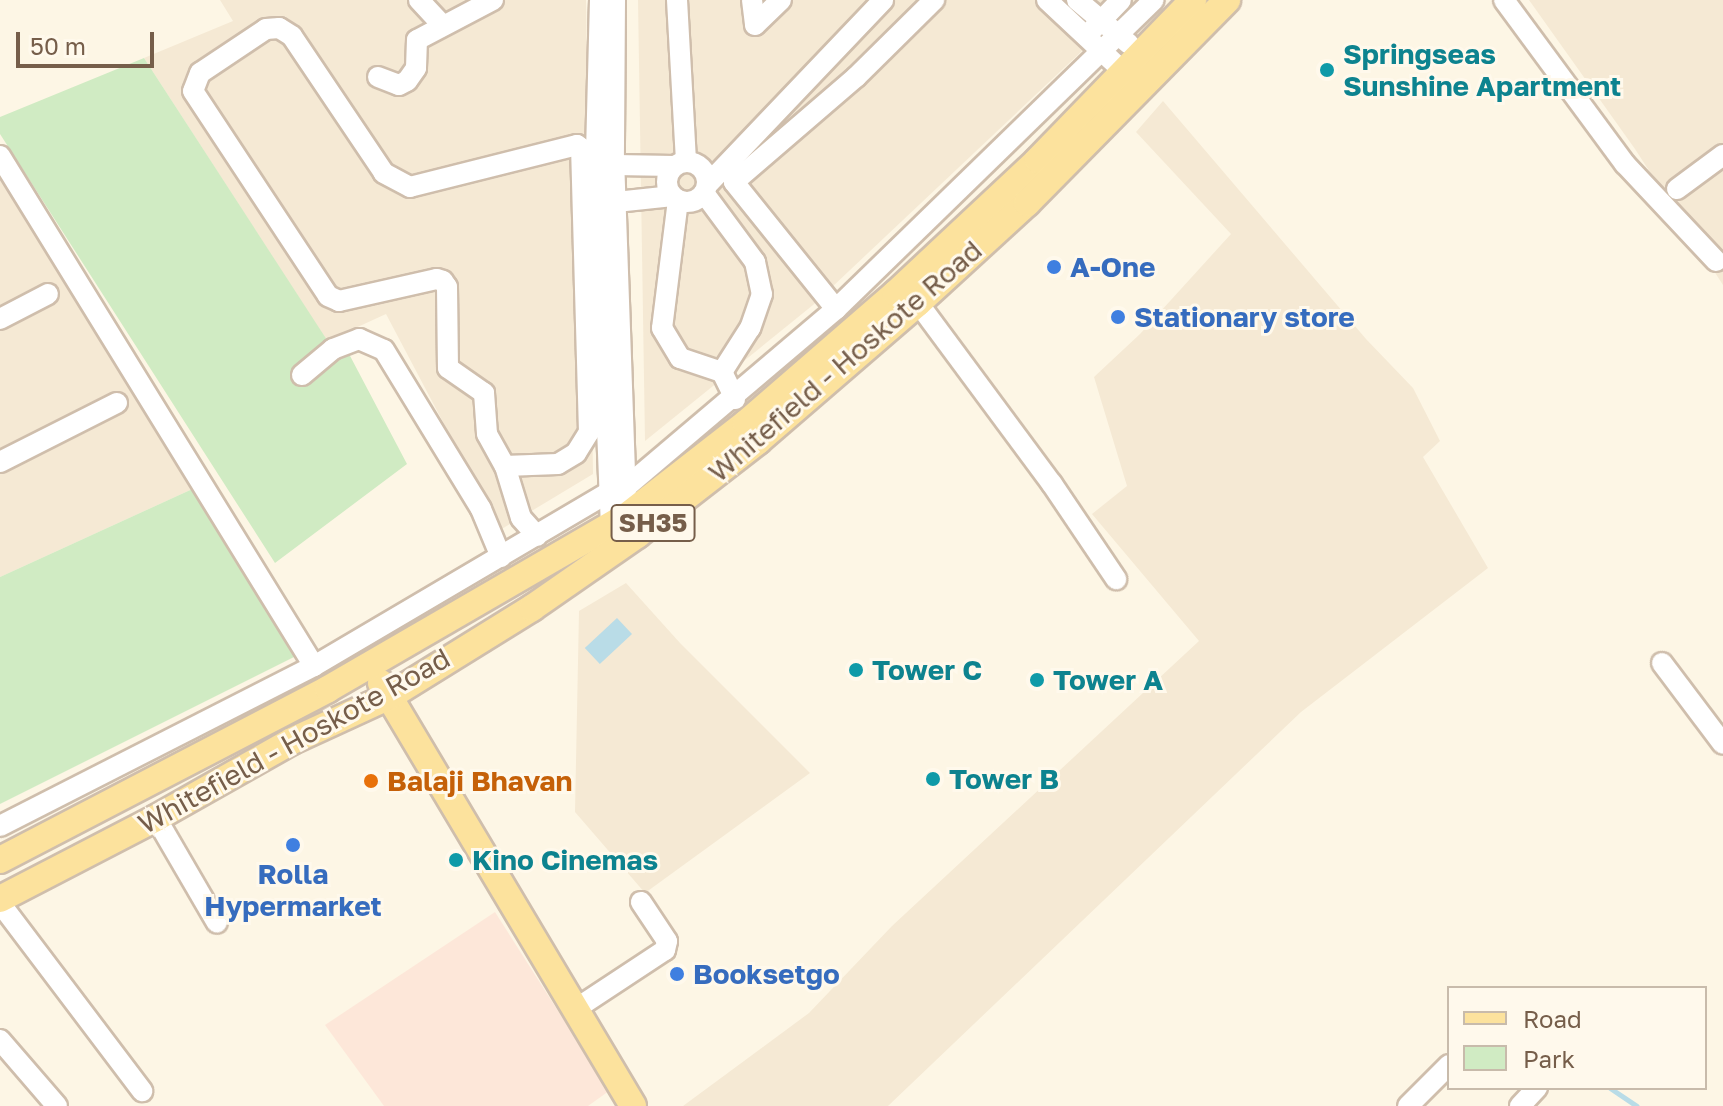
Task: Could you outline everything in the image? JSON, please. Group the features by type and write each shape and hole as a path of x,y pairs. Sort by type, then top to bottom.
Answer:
{"main road":[{"name":"Whitefield - Hoskote Road","path":"0,901 292,741 390,696 532,608 896,293 1038,160 1193,0"},
{"name":"Whitefield - Hoskote Road","path":"0,860 624,530 758,441 918,303 1027,203 1227,0"},
{"path":"369,666 390,696 633,1106"}],"street":[{"path":"419,0 443,26"},
{"path":"378,77 399,85 407,81 416,68 417,40 493,0"},
{"path":"505,466 558,464 576,453 589,432 589,147 600,0"},
{"path":"615,0 617,490"},
{"path":"677,0 680,164 667,178 676,198 662,328 680,358 722,372 735,399"},
{"path":"752,0 755,25 781,0"},
{"path":"616,202 676,198 691,202 883,0"},
{"path":"836,309 734,182 856,77 934,0"},
{"path":"1047,0 1094,27 1133,63"},
{"path":"1077,0 1094,27"},
{"path":"1094,27 1121,0"},
{"path":"0,826 314,666 617,490 735,399 836,309 1113,44 1154,0"},
{"path":"1504,0 1625,164 1716,261"},
{"path":"537,536 521,518 505,466 487,434 484,393 448,368 447,287 443,281 437,279 339,301 328,296 193,91 194,82 200,73 266,29 279,28 292,36 384,173 410,187 577,145 589,147"},
{"path":"589,147 617,490 624,530"},
{"path":"1677,189 1723,155"},
{"path":"0,156 314,666"},
{"path":"615,165 680,164 705,170 706,188 755,262 762,294 750,328 722,372"},
{"path":"0,319 48,294"},
{"path":"918,303 1052,484 1116,579"},
{"path":"302,375 333,349 359,339 384,350 481,509 501,557"},
{"path":"0,462 117,403"},
{"path":"1662,663 1723,744"},
{"path":"156,818 217,923"},
{"path":"0,901 142,1091"},
{"path":"574,1010 665,950 667,941 641,902"},
{"path":"0,1040 57,1106"},
{"path":"1408,1106 1447,1067"},
{"path":"1520,1106 1535,1090"}],"shaded area":[{"path":"220,0 586,0 593,474 500,530 386,314 327,341 144,58 233,21"},
{"path":"638,0 1136,0 813,305 645,441"},
{"path":"1529,0 1723,0 1723,285 1635,149"},
{"path":"1163,101 1366,339 1413,388 1440,441 1423,457 1488,568 1301,712 888,1106 683,1106 809,1013 892,926 1199,641 1092,514 1127,486 1094,377 1140,334 1231,234 1136,132"},
{"path":"0,165 199,486 0,577"},
{"path":"626,583 680,643 810,773 645,893 575,812 579,611"},
{"path":"495,912 609,1091 588,1106 384,1106 325,1025"}],"green space":[{"path":"144,58 327,340 339,335 407,464 275,563 0,134 0,117"},
{"path":"199,486 300,654 0,804 0,577"}],"water":[{"path":"617,618 632,634 600,664 585,648"}],"waterway":[{"path":"1613,1090 1637,1106"}],"place":[{"name":"Springseas Sunshine Apartment","path":"1327,70"},
{"name":"A-One","path":"1054,267"},
{"name":"Stationary store","path":"1118,317"},
{"name":"Tower C","path":"856,670"},
{"name":"Tower A","path":"1037,680"},
{"name":"Tower B","path":"933,779"},
{"name":"Balaji Bhavan","path":"371,781"},
{"name":"Rolla Hypermarket","path":"293,845"},
{"name":"Kino Cinemas","path":"456,860"},
{"name":"Booksetgo","path":"677,974"}]}
